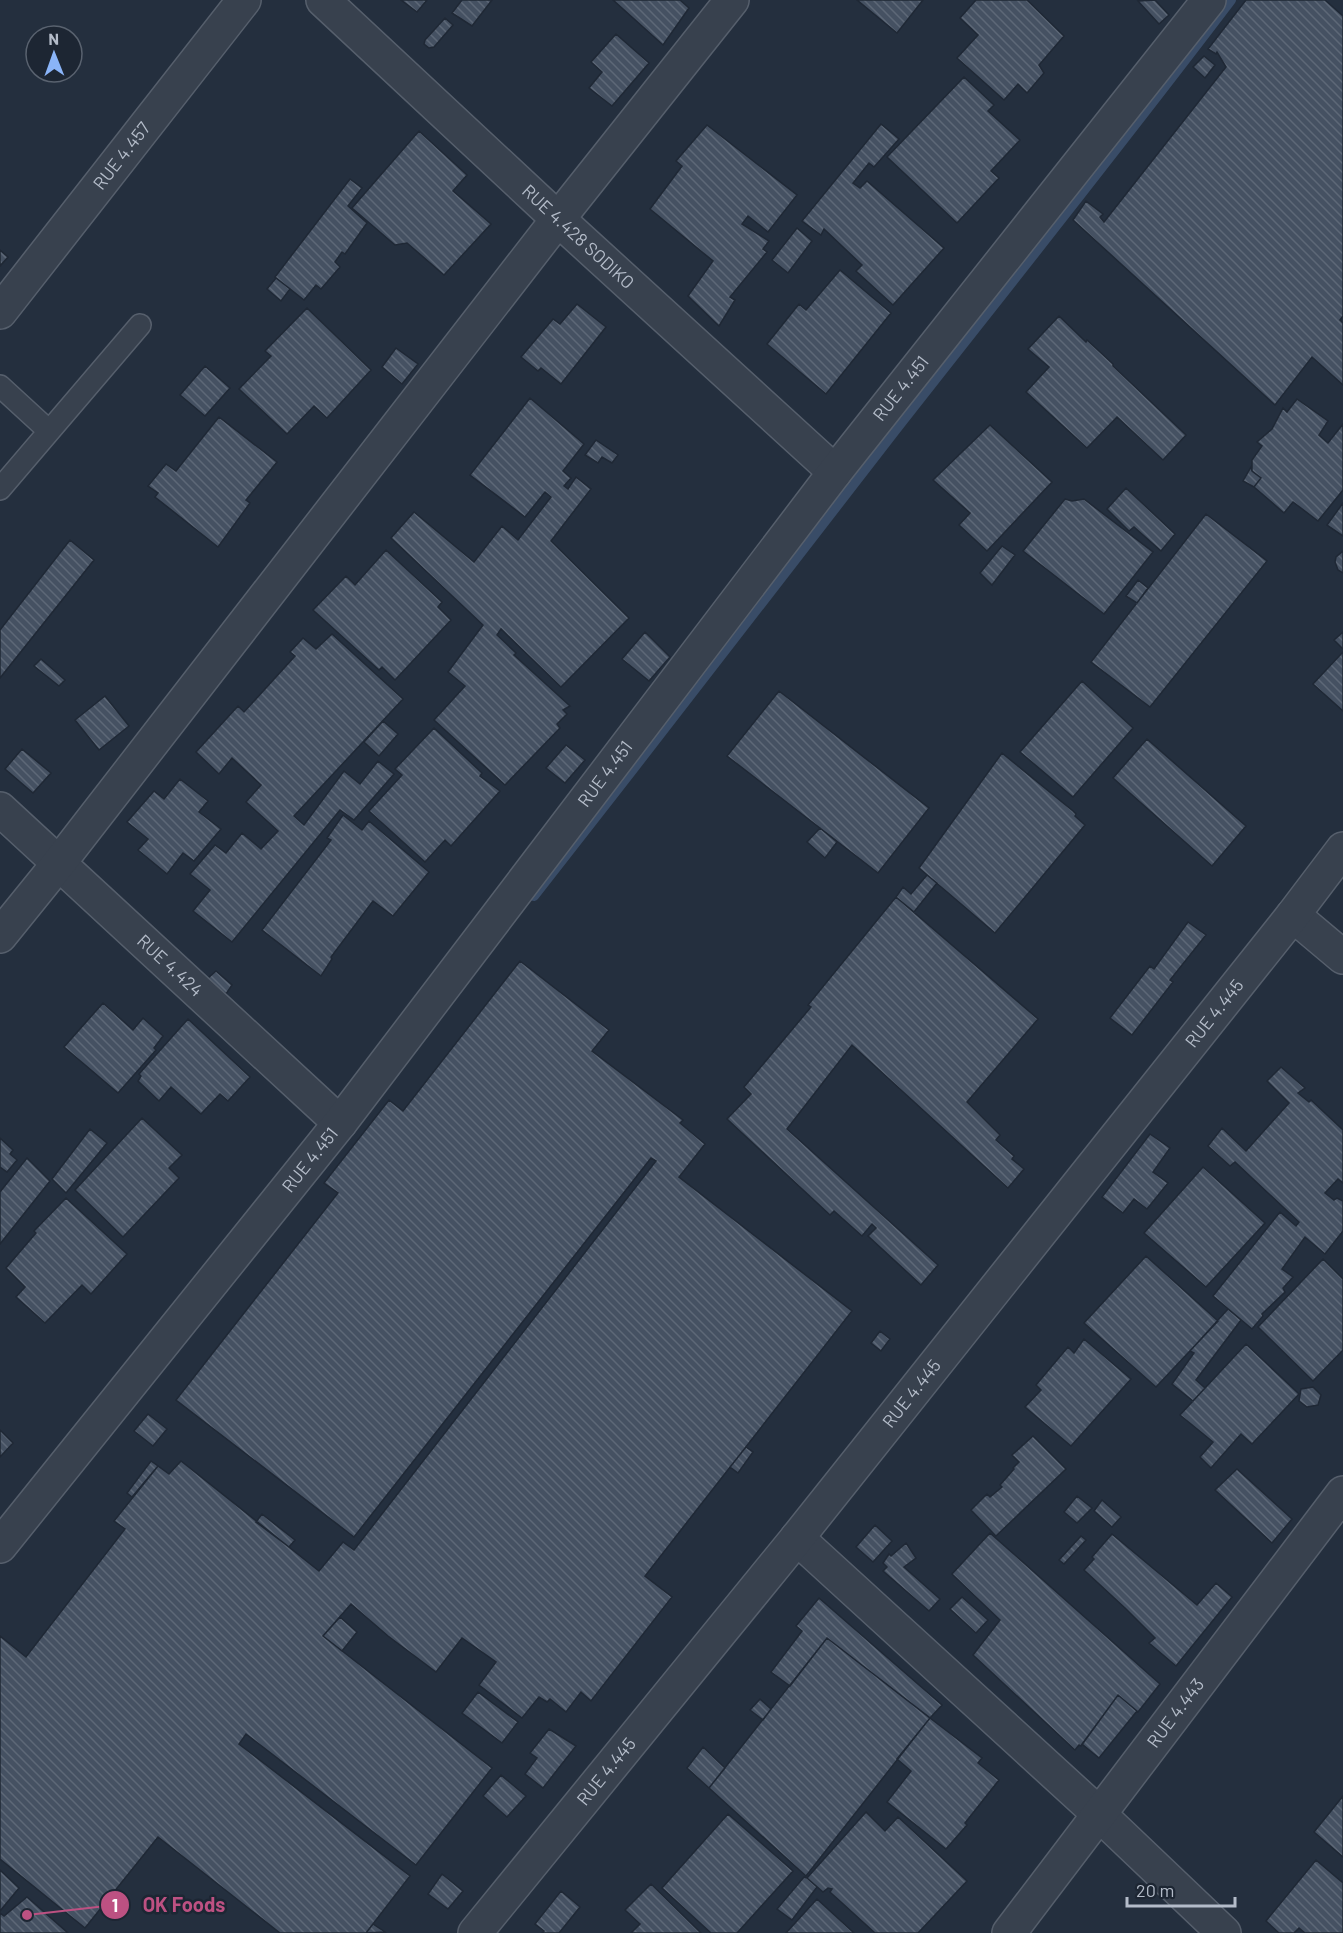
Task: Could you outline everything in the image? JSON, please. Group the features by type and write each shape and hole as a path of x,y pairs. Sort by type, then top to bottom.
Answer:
{"street":[{"name":"RUE 4.457","path":"0,312 244,0"},
{"name":"RUE 4.428 SODIKO","path":"323,0 834,472"},
{"path":"0,936 558,219 732,0"},
{"name":"RUE 4.451","path":"0,1546 340,1123 834,472 1209,0"},
{"name":"RUE 4.424","path":"0,808 340,1123"},
{"name":"RUE 4.445","path":"476,1933 796,1538 1293,915 1343,849"},
{"path":"1293,915 1343,957"},
{"name":"RUE 4.443","path":"1009,1933 1343,1493"},
{"path":"796,1538 1099,1814 1224,1933"}],"lane":[{"path":"0,489 140,325"},
{"path":"0,386 49,431"}],"building":[{"path":"401,0 427,0 417,12"},
{"path":"462,0 492,0 472,26 452,13"},
{"path":"613,0 680,0 689,8 663,45"},
{"path":"857,0 923,0 897,33"},
{"path":"976,0 1027,0 1064,36 1039,65 1044,73 1027,93 1018,84 1004,100 957,58 978,35 960,18"},
{"path":"1155,0 1169,15 1159,24 1138,1"},
{"path":"1246,0 1325,0 1343,16 1343,316 1340,320 1343,323 1343,385 1312,357 1275,405 1073,220 1086,201 1103,214 1100,217 1104,222 1226,67 1217,52 1216,54 1208,49"},
{"path":"445,18 453,25 434,47 429,48 424,44 425,40"},
{"path":"616,34 649,63 612,106 589,88 602,72 591,62"},
{"path":"1204,56 1215,65 1205,78 1193,67"},
{"path":"964,77 994,105 988,111 1020,140 991,171 999,178 957,223 887,157"},
{"path":"881,124 899,139 874,167 869,163 853,183 860,188 867,181 944,248 893,305 856,271 862,265 824,229 821,235 802,221"},
{"path":"707,125 797,195 768,232 748,216 742,224 769,241 763,249 767,252 730,297 735,300 719,326 688,296 713,261 650,209 682,166 676,161"},
{"path":"419,131 467,175 453,191 491,224 444,275 407,243 395,245 352,208"},
{"path":"350,179 362,188 348,206 367,223 345,254 342,252 335,262 340,267 321,289 316,285 304,300 275,277"},
{"path":"797,228 812,241 788,273 772,260"},
{"path":"0,250 8,257 0,266"},
{"path":"840,270 891,313 826,394 767,344 799,304 806,310"},
{"path":"276,278 290,289 281,301 267,289"},
{"path":"577,304 606,327 561,384 541,368 538,371 521,357 553,319 560,324"},
{"path":"307,308 371,370 327,418 314,406 287,434 239,389 271,356 265,351"},
{"path":"1059,316 1113,364 1186,435 1163,460 1117,417 1087,448 1026,392 1049,367 1028,349"},
{"path":"396,348 418,364 402,384 382,367"},
{"path":"205,366 230,388 205,416 180,395"},
{"path":"530,398 584,444 563,471 571,478 564,486 568,489 576,477 591,489 551,541 629,618 561,687 501,629 497,635 516,653 514,655 570,706 563,710 567,714 557,724 560,728 505,785 434,720 465,686 448,672 483,625 391,538 414,512 474,562 502,526 518,540 551,497 545,492 525,517 470,475"},
{"path":"1297,399 1328,421 1319,435 1328,443 1343,424 1343,490 1318,521 1293,502 1284,513 1254,487 1261,478 1252,471 1252,460 1262,446 1257,442 1272,429 1283,408 1287,412"},
{"path":"219,417 277,462 246,500 250,503 218,547 155,497 158,493 148,486 166,464 176,471"},
{"path":"990,425 1052,482 987,551 959,525 970,513 933,480"},
{"path":"596,440 618,455 612,463 602,457 598,463 585,455"},
{"path":"1251,467 1252,471 1261,478 1254,487 1243,481"},
{"path":"1126,488 1175,534 1161,551 1134,527 1129,531 1107,509"},
{"path":"1065,499 1072,501 1084,499 1153,552 1104,614 1023,551"},
{"path":"1343,503 1343,536 1327,525"},
{"path":"1206,514 1267,561 1150,707 1091,662"},
{"path":"70,540 94,560 0,678 0,630"},
{"path":"1002,546 1015,555 992,585 980,573"},
{"path":"386,550 442,602 438,607 451,620 395,680 382,667 379,670 313,610 346,576 355,585"},
{"path":"1343,551 1343,573 1338,570 1335,562 1336,557"},
{"path":"1138,580 1148,588 1137,603 1126,596"},
{"path":"645,632 670,657 649,681 622,659"},
{"path":"1343,632 1343,649 1334,640"},
{"path":"332,634 403,699 294,816 304,825 344,771 360,784 378,761 394,774 354,820 340,810 232,942 193,911 210,890 190,874 215,845 226,853 242,833 261,849 278,831 246,802 261,785 232,758 219,774 196,752 238,706 244,712 295,656 290,652 303,638 316,649"},
{"path":"1343,652 1343,711 1313,684"},
{"path":"41,659 65,680 59,686 34,666"},
{"path":"1082,681 1133,728 1073,797 1020,752"},
{"path":"779,691 929,808 878,873 727,756"},
{"path":"105,696 129,726 99,750 75,720"},
{"path":"383,721 398,734 379,756 364,742"},
{"path":"434,728 482,773 480,776 500,791 451,846 445,840 425,862 369,811 402,775 395,769"},
{"path":"1147,739 1246,826 1212,866 1113,778"},
{"path":"566,745 585,760 565,783 546,768"},
{"path":"22,749 51,773 33,793 5,769"},
{"path":"1002,753 1073,811 1085,825 995,933 919,868"},
{"path":"180,779 208,801 199,812 221,829 194,861 183,853 167,874 138,850 148,839 127,822 154,791 164,799"},
{"path":"343,815 362,830 369,821 429,872 393,916 373,901 331,957 332,959 321,976 262,930 331,840 327,838"},
{"path":"820,828 837,842 825,858 807,842"},
{"path":"927,875 937,883 914,912 896,897 903,887 911,894"},
{"path":"896,897 1038,1019 967,1102 1000,1135 996,1140 1014,1156 1012,1159 1024,1169 1008,1188 852,1045 787,1129 938,1265 921,1285 868,1236 876,1228 872,1224 862,1236 834,1211 830,1215 727,1119 751,1094 744,1087 811,1007 808,1005"},
{"path":"1188,922 1206,935 1170,980 1173,982 1132,1035 1110,1018 1150,966 1154,969"},
{"path":"520,961 609,1030 592,1051 683,1120 680,1123 705,1144 679,1177 852,1311 645,1576 672,1597 591,1701 581,1692 566,1712 550,1699 547,1702 539,1697 522,1718 479,1685 496,1662 462,1638 436,1672 388,1636 351,1604 323,1636 492,1768 416,1865 246,1734 239,1744 410,1876 366,1933 280,1933 158,1837 85,1928 0,1859 0,1636 26,1657 125,1529 114,1521 158,1466 169,1474 181,1461 319,1571 343,1542 354,1550 656,1161 651,1158 354,1537 176,1400 338,1193 324,1183 389,1100 403,1111"},
{"path":"216,971 232,985 226,994 207,979"},
{"path":"103,1003 133,1030 143,1018 163,1036 154,1048 156,1050 118,1093 64,1047"},
{"path":"188,1019 250,1077 228,1101 220,1094 201,1114 171,1087 159,1101 138,1081 141,1076 139,1074"},
{"path":"1281,1067 1305,1088 1298,1093 1309,1102 1311,1100 1343,1130 1343,1183 1338,1179 1325,1193 1334,1200 1337,1198 1343,1201 1343,1231 1325,1254 1305,1237 1282,1269 1293,1277 1283,1288 1285,1292 1262,1314 1263,1316 1252,1329 1213,1296 1280,1212 1296,1226 1299,1222 1235,1162 1230,1166 1208,1146 1222,1128 1246,1151 1289,1103 1267,1081"},
{"path":"142,1118 182,1155 169,1168 179,1178 123,1237 75,1190"},
{"path":"90,1129 107,1143 66,1193 52,1179"},
{"path":"1150,1134 1170,1148 1153,1172 1168,1183 1147,1209 1134,1199 1123,1213 1102,1197"},
{"path":"0,1138 13,1150 10,1154 17,1160 7,1172 0,1167"},
{"path":"27,1158 50,1181 0,1244 0,1192"},
{"path":"1203,1167 1265,1223 1206,1287 1144,1233"},
{"path":"66,1198 127,1254 91,1294 82,1285 45,1323 16,1297 25,1287 6,1268 36,1233 34,1231"},
{"path":"1146,1256 1218,1321 1156,1387 1084,1323"},
{"path":"1323,1259 1343,1279 1343,1350 1313,1381 1258,1327"},
{"path":"1228,1309 1241,1320 1196,1380 1205,1388 1193,1401 1172,1384 1194,1353 1190,1351"},
{"path":"880,1331 890,1339 881,1351 871,1343"},
{"path":"1084,1339 1131,1379 1071,1446 1025,1407 1041,1390 1036,1385 1068,1347 1074,1353"},
{"path":"1246,1344 1299,1394 1252,1444 1241,1434 1211,1468 1200,1457 1213,1442 1180,1415"},
{"path":"1313,1387 1321,1395 1318,1405 1307,1407 1299,1401 1301,1389"},
{"path":"148,1414 167,1429 153,1446 134,1431"},
{"path":"0,1430 13,1443 0,1457"},
{"path":"1033,1436 1066,1469 996,1536 971,1510 987,1494 990,1497 1002,1487 1000,1485 1019,1462 1012,1455"},
{"path":"746,1447 753,1452 738,1473 730,1467"},
{"path":"151,1461 158,1466 132,1497 127,1493"},
{"path":"1237,1469 1292,1519 1272,1543 1215,1490"},
{"path":"1077,1496 1092,1508 1077,1523 1064,1512"},
{"path":"1102,1500 1121,1517 1112,1527 1094,1511"},
{"path":"262,1514 295,1540 289,1547 256,1522"},
{"path":"875,1525 892,1541 873,1562 856,1547"},
{"path":"990,1533 1160,1684 1138,1712 1118,1695 1081,1746 1079,1745 1075,1750 973,1655 1000,1620 952,1574"},
{"path":"1112,1534 1197,1605 1216,1583 1232,1597 1176,1666 1149,1643 1155,1638 1084,1570"},
{"path":"1081,1536 1086,1540 1064,1564 1059,1560"},
{"path":"906,1543 916,1558 904,1567 940,1599 929,1611 883,1571 887,1567 883,1563 889,1554 891,1556"},
{"path":"962,1597 988,1620 976,1633 950,1609"},
{"path":"819,1598 942,1705 930,1718 827,1638 790,1686 771,1672 802,1631 796,1626"},
{"path":"340,1617 357,1632 342,1651 323,1636"},
{"path":"827,1638 930,1718 806,1876 709,1788"},
{"path":"478,1692 518,1722 502,1743 462,1713"},
{"path":"1118,1695 1137,1711 1099,1758 1082,1744"},
{"path":"760,1699 771,1709 763,1720 750,1710"},
{"path":"930,1718 982,1758 978,1763 999,1780 965,1823 967,1825 946,1849 887,1802 911,1771 897,1759"},
{"path":"549,1729 576,1746 543,1788 525,1774 537,1758 530,1753"},
{"path":"703,1747 725,1768 709,1788 687,1768"},
{"path":"501,1775 526,1796 507,1817 483,1796"},
{"path":"1343,1796 1343,1857 1314,1832"},
{"path":"866,1812 885,1831 898,1817 967,1881 918,1933 875,1933 830,1892 832,1889 828,1888 823,1892 807,1878"},
{"path":"728,1814 793,1871 737,1933 711,1933 662,1888"},
{"path":"1316,1860 1343,1883 1343,1933 1305,1933 1299,1928 1294,1933 1279,1933 1266,1921"},
{"path":"0,1870 19,1888 0,1911"},
{"path":"442,1874 463,1891 448,1909 428,1894"},
{"path":"804,1877 817,1887 792,1920 777,1909"},
{"path":"651,1884 701,1933 631,1933 640,1924 625,1910"},
{"path":"561,1891 580,1907 559,1933 542,1933 544,1931 535,1924"},
{"path":"27,1897 68,1933 0,1933 0,1913 4,1916"},
{"path":"817,1899 854,1933 786,1933"},
{"path":"373,1924 385,1932 366,1933"}],"waterway":[{"path":"534,896 1231,0"}],"place":[{"name":"OK Foods","path":"27,1915"}]}
